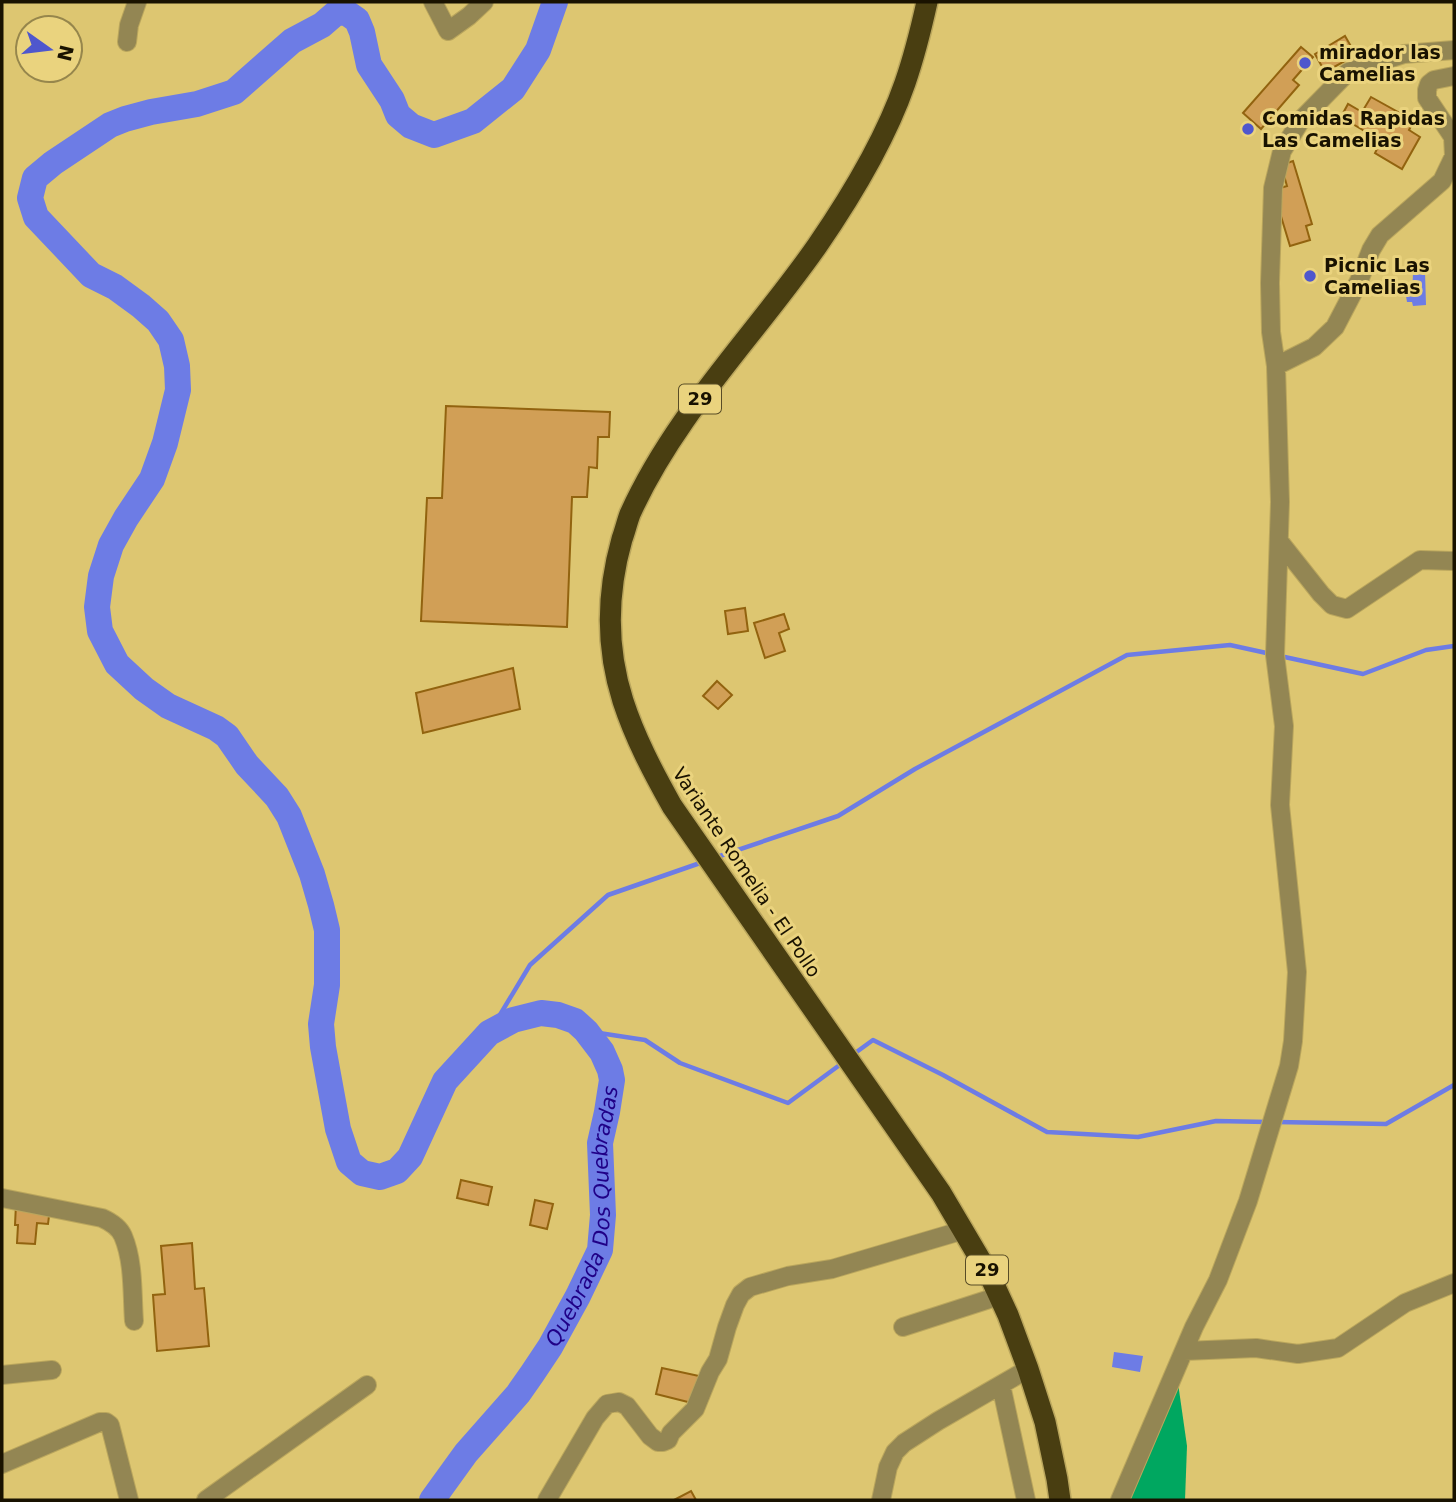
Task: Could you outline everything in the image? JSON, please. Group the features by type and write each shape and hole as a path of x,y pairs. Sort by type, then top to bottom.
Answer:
{"highway":[{"name":"Variante Romelia - El Pollo","path":"927,2 904,85 888,126 867,166 818,245 670,442 629,516 613,579 611,636 623,700 652,772 725,885 941,1193 990,1276 1028,1369 1045,1422 1060,1500"}],"street":[{"path":"127,42 137,2"},
{"path":"433,2 447,31 470,16 484,2"},
{"path":"1120,1500 1194,1327 1218,1280 1248,1201 1289,1066 1293,1041 1297,972 1280,804 1284,726 1275,654 1280,502 1270,270 1273,188 1282,151 1301,120 1348,72 1404,54 1454,50"},
{"path":"1276,366 1314,347 1335,327 1380,236 1442,181 1454,156 1453,137 1427,98 1427,90 1434,80 1454,76"},
{"path":"1279,541 1332,606 1347,608 1420,560 1454,561"},
{"path":"2,1198 102,1218 114,1224 123,1234 130,1262 134,1321"},
{"path":"547,1500 595,1418 607,1405 619,1402 627,1406 650,1436 658,1442 668,1440 671,1433 695,1409 718,1359 735,1305 741,1294 750,1286 832,1269 964,1230"},
{"path":"1184,1351 1256,1348 1298,1354 1338,1348 1405,1303 1454,1283"},
{"path":"903,1327 999,1296"},
{"path":"881,1500 888,1467 895,1452 904,1443 1028,1369"},
{"path":"2,1375 52,1370"},
{"path":"206,1500 367,1385"},
{"path":"1001,1385 1026,1500"},
{"path":"2,1464 100,1422 106,1422 110,1425 129,1500"}],"green space":[{"path":"1176,1369 1187,1446 1185,1500 1125,1500"}],"water":[{"path":"1425,271 1426,305 1413,306 1412,302 1407,302 1406,296 1412,295 1413,273"},
{"path":"1114,1352 1143,1356 1140,1372 1112,1367"}],"building":[{"path":"1345,36 1356,55 1325,72 1315,54"},
{"path":"1301,47 1313,57 1293,80 1299,85 1261,129 1243,113"},
{"path":"1371,97 1414,121 1409,130 1420,137 1402,169 1375,153 1381,141 1341,117 1348,104 1362,112"},
{"path":"1293,161 1312,224 1306,226 1310,240 1290,246 1273,190 1287,186 1281,165"},
{"path":"446,406 610,412 609,437 598,437 597,468 589,467 587,497 572,497 567,627 421,621 427,498 442,498"},
{"path":"745,608 748,631 728,634 725,611"},
{"path":"784,614 789,629 779,633 785,651 765,658 754,623"},
{"path":"513,668 520,709 423,733 416,693"},
{"path":"717,681 732,695 718,709 703,696"},
{"path":"461,1180 492,1187 488,1205 457,1198"},
{"path":"535,1200 553,1204 547,1229 530,1225"},
{"path":"16,1204 50,1208 48,1224 37,1223 35,1244 17,1243"},
{"path":"192,1243 195,1289 204,1288 209,1346 157,1351 153,1295 165,1294 161,1246"},
{"path":"662,1368 699,1376 692,1403 656,1394"},
{"path":"691,1491 696,1500 674,1500"}],"waterway":[{"name":"Quebrada Dos Quebradas","path":"432,1500 466,1453 532,1374 578,1296 600,1250 603,1215 600,1143 612,1080 610,1070 602,1052 575,1021 541,1013 513,1020 489,1033 445,1081 410,1157 397,1171 380,1177 362,1173 349,1162 338,1129 323,1047 321,1024 327,985 327,930 312,874 289,816 277,797 247,765 227,736 216,728 168,706 144,689 117,664 100,631 97,607 101,576 111,545 152,479 165,443 178,390 177,366 171,340 158,321 141,306 115,287 91,275 36,217 30,198 35,178 110,125 234,92 292,41 322,25 337,12 347,13 357,20 369,65 392,100 398,115 411,126 434,135 473,121 513,89 538,50 555,2"},
{"path":"714,858 838,816 915,769 1127,655 1230,645 1271,654"},
{"path":"1280,656 1363,674 1426,650 1454,646"},
{"path":"489,1033 530,965 608,895 703,862"},
{"path":"586,1031 645,1040 680,1063 788,1103 841,1064"},
{"path":"851,1056 873,1040 1047,1132 1138,1137 1216,1121 1268,1122"},
{"path":"1277,1122 1386,1124 1454,1085"}],"place":[{"name":"mirador las Camelias","path":"1305,63"},
{"name":"Comidas Rapidas Las Camelias","path":"1248,129"},
{"name":"Picnic Las Camelias","path":"1310,276"}]}
